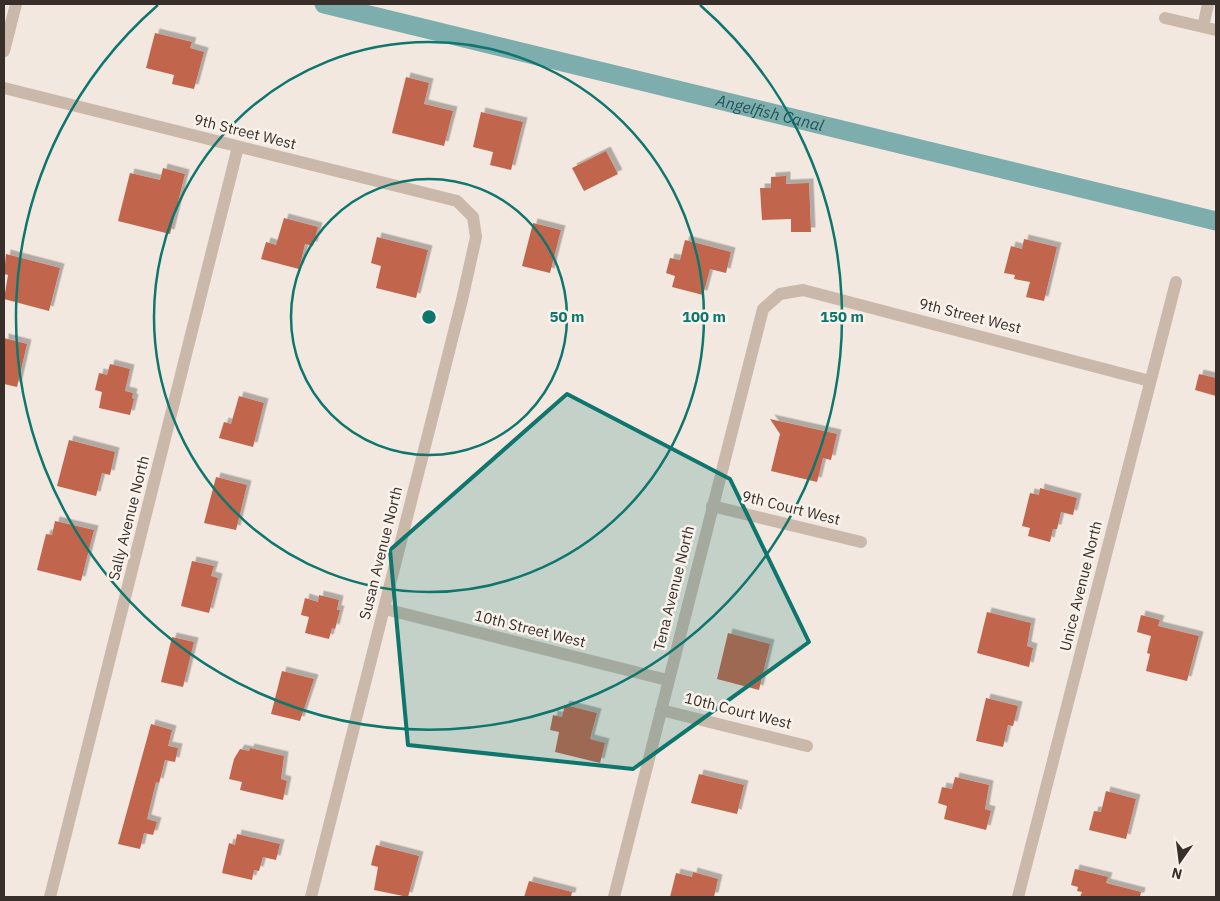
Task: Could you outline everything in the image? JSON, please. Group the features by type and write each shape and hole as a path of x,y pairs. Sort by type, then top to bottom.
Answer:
{"street":[{"path":"4,51 16,4"},
{"path":"1203,27 1208,4"},
{"path":"1165,18 1216,30"},
{"name":"9th Street West","path":"4,88 456,201 473,217"},
{"name":"Sally Avenue North","path":"50,897 238,147"},
{"name":"Susan Avenue North","path":"311,897 462,300 476,237 473,217"},
{"name":"Unice Avenue North","path":"1018,897 1176,282"},
{"name":"9th Street West","path":"780,294 803,290 1150,381"},
{"name":"Tena Avenue North","path":"614,897 667,680 763,309 780,294"},
{"name":"9th Court West","path":"712,506 861,542"},
{"name":"10th Street West","path":"385,609 667,680"},
{"name":"10th Court West","path":"661,710 807,746"}],"highlighted area":[{"path":"567,394 730,479 809,642 633,769 408,745 390,550"}],"building":[{"path":"155,33 192,42 190,48 204,52 194,89 172,84 174,75 146,68"},
{"path":"406,77 429,83 424,104 453,111 444,146 392,133"},
{"path":"481,112 523,122 511,170 490,165 493,152 473,147"},
{"path":"606,151 618,174 584,191 572,168"},
{"path":"163,168 185,174 170,234 118,221 130,173 160,180"},
{"path":"786,176 786,184 809,183 811,232 791,232 791,219 762,220 760,188 771,188 771,177"},
{"path":"284,218 318,227 313,246 305,244 299,269 261,259 266,242 276,245"},
{"path":"533,223 561,230 550,273 522,266"},
{"path":"377,237 428,250 416,298 376,288 381,266 371,263"},
{"path":"1024,239 1057,247 1044,301 1026,297 1030,282 1014,279 1015,275 1004,273 1011,246 1022,249"},
{"path":"685,240 731,252 726,273 710,269 703,295 672,287 675,276 666,273 670,258 680,260"},
{"path":"6,254 60,268 49,311 4,299 8,275 4,274"},
{"path":"4,338 27,344 17,387 4,384"},
{"path":"110,364 130,369 125,391 133,393 132,398 134,399 130,415 99,408 102,392 95,390 99,373 107,375"},
{"path":"1199,374 1216,378 1216,396 1195,390"},
{"path":"239,396 264,403 253,447 219,438 224,422 231,424"},
{"path":"770,419 837,434 831,460 823,458 817,482 771,471 780,434"},
{"path":"69,440 115,452 110,475 102,473 96,496 57,486"},
{"path":"216,477 247,485 236,530 204,523"},
{"path":"1040,488 1077,498 1073,515 1061,512 1057,529 1053,529 1050,542 1028,536 1030,528 1022,526 1030,493 1039,495"},
{"path":"55,521 94,530 81,581 37,570 46,534 52,535"},
{"path":"192,561 214,566 211,576 218,578 209,613 181,606"},
{"path":"319,595 339,600 337,610 340,610 335,629 332,628 329,639 305,633 309,617 301,615 305,598 318,602"},
{"path":"987,612 1031,623 1027,646 1033,648 1029,667 977,653"},
{"path":"1141,615 1160,620 1158,626 1199,636 1187,681 1146,671 1150,654 1147,653 1151,636 1137,632"},
{"path":"728,633 770,644 759,690 717,679"},
{"path":"172,637 194,642 183,687 161,682"},
{"path":"282,671 314,679 300,721 271,714"},
{"path":"986,698 1018,706 1013,726 1008,725 1003,747 976,741"},
{"path":"565,705 597,713 590,739 605,743 600,763 555,752 559,732 550,730 553,715 562,717"},
{"path":"151,724 172,730 168,746 178,748 175,762 165,760 159,783 156,782 147,819 157,822 153,835 144,833 140,849 118,844"},
{"path":"250,748 284,756 281,779 287,781 283,800 240,790 242,782 229,779 234,759 240,749 249,751"},
{"path":"699,774 744,785 737,814 691,803"},
{"path":"955,777 989,785 985,809 991,811 986,830 944,819 947,806 938,803 942,787 952,789"},
{"path":"1106,791 1136,799 1126,839 1089,830 1094,811 1101,812"},
{"path":"237,834 280,844 276,860 263,857 259,871 254,870 252,880 222,873 229,843 235,845"},
{"path":"376,845 419,856 408,897 374,890 378,867 371,865"},
{"path":"1075,869 1108,877 1106,883 1141,892 1140,897 1080,897 1082,892 1077,891 1078,887 1071,885"},
{"path":"693,872 718,879 714,897 670,897 676,873 692,877"},
{"path":"529,881 572,892 571,897 524,897"}],"waterway":[{"name":"Angelfish Canal","path":"324,4 1216,221"}]}
